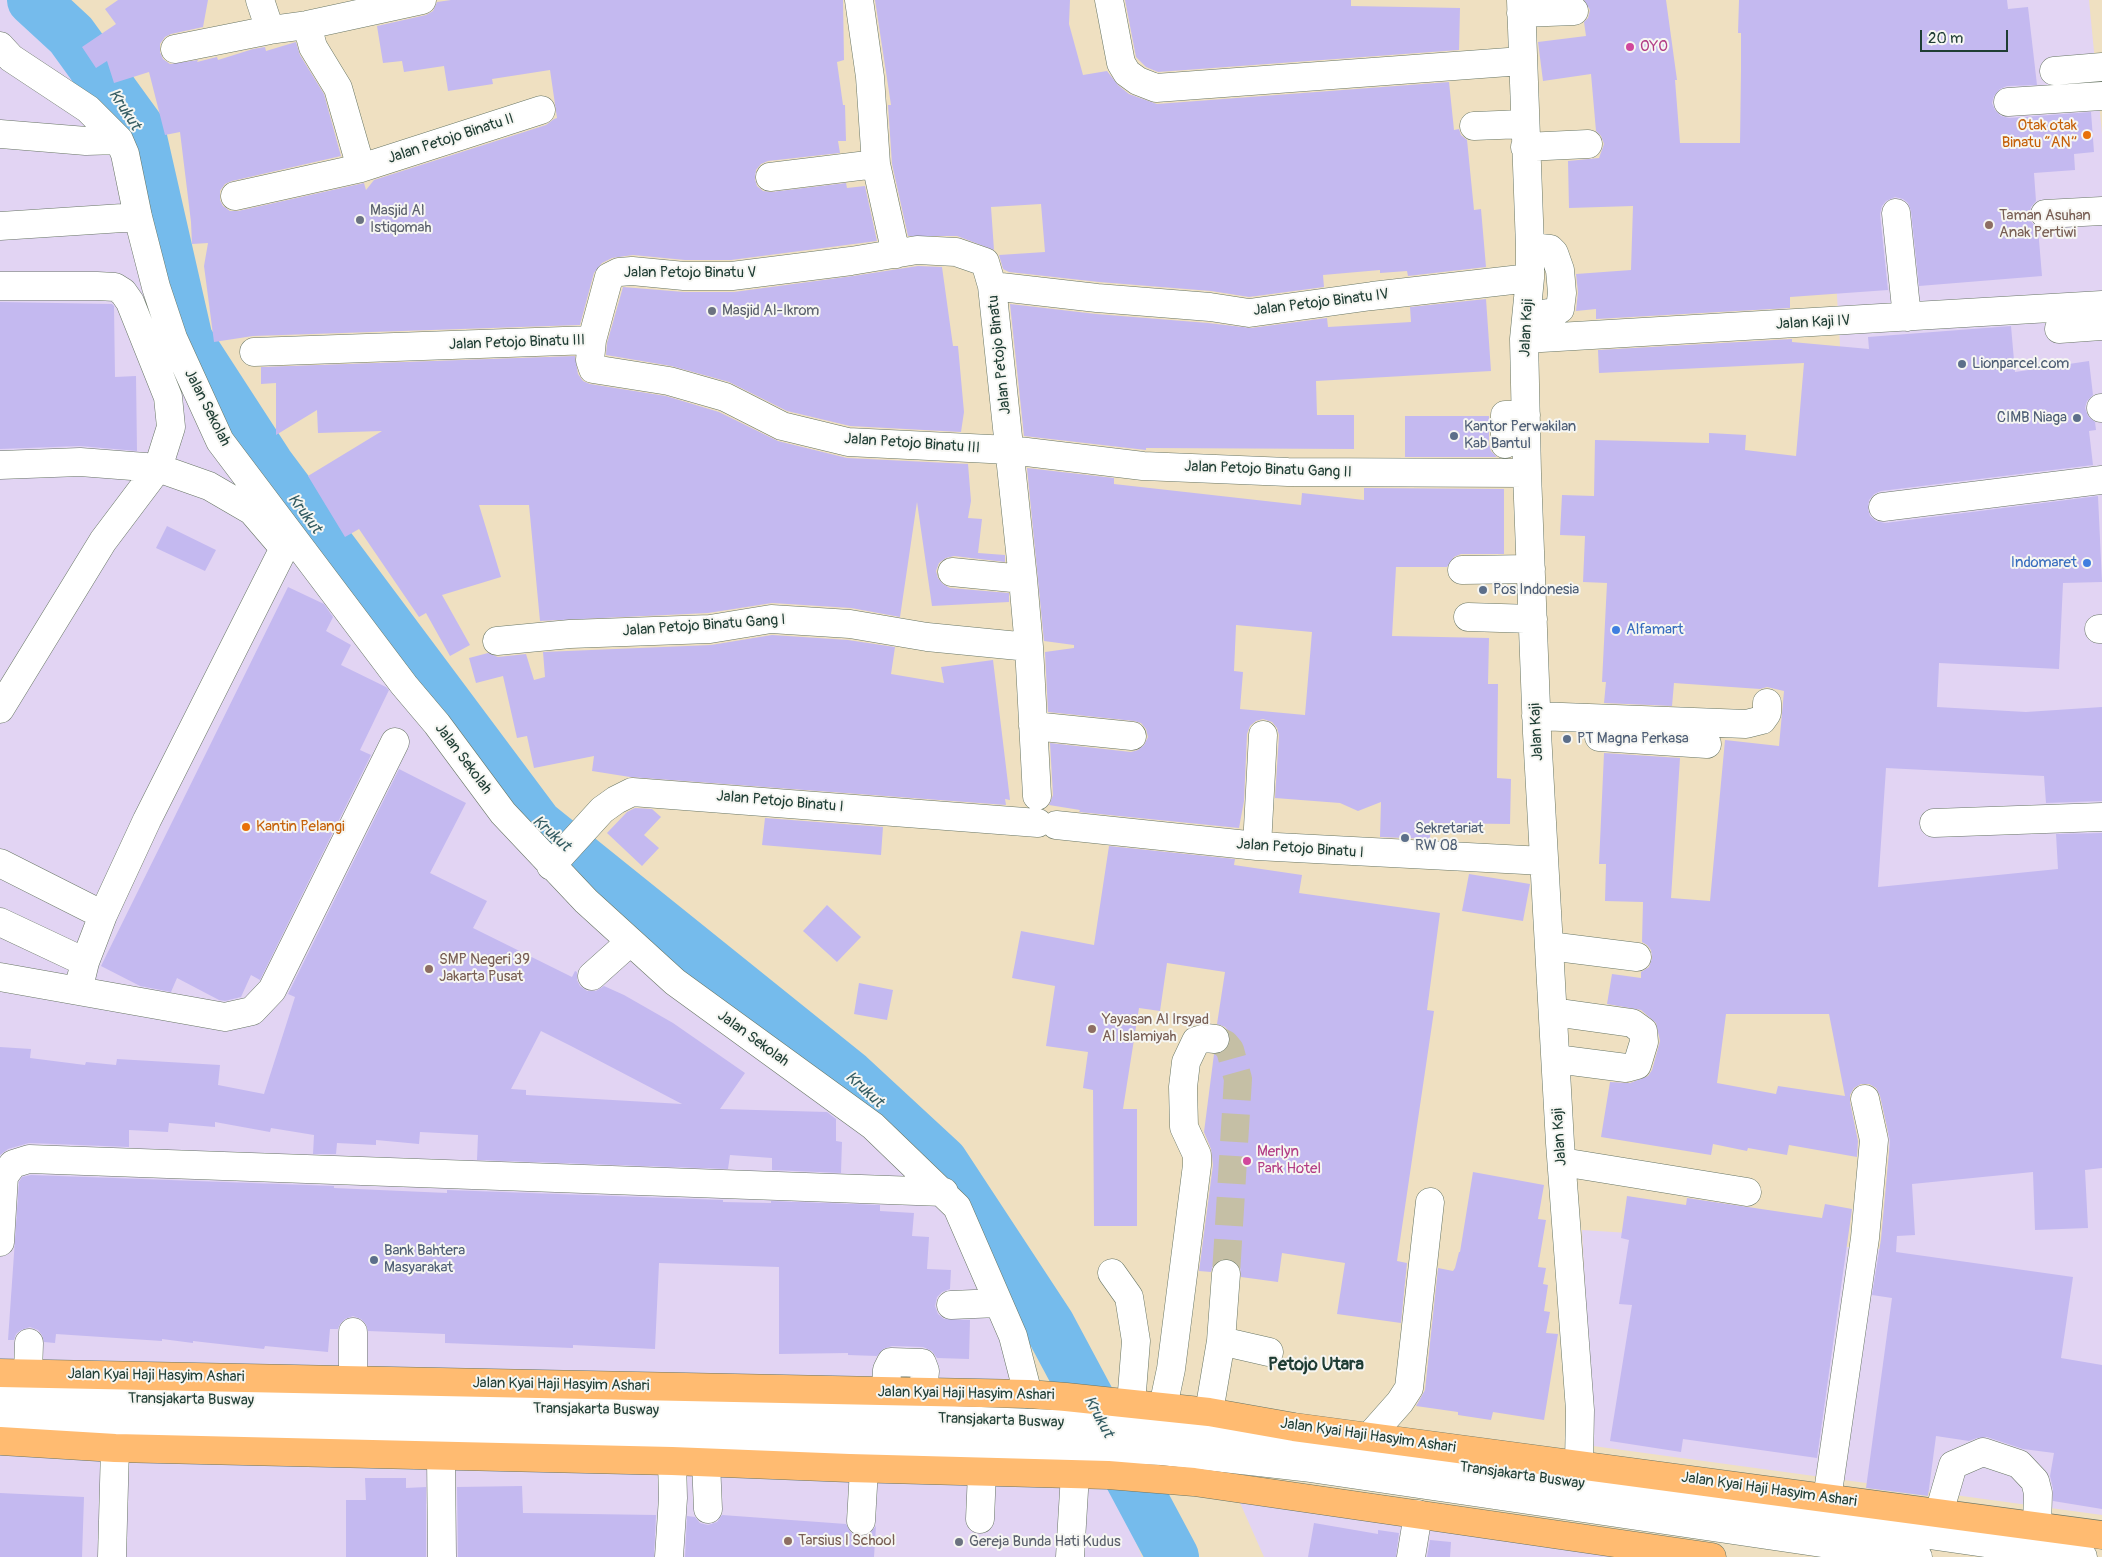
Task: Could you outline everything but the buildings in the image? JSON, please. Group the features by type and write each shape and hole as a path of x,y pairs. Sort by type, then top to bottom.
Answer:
{"main road":[{"name":"Jalan Kyai Haji Hasyim Ashari","path":"0,1373 1028,1394 1066,1397 1125,1410 1162,1407 1210,1412 1294,1427 2102,1535"},
{"path":"0,1442 115,1448 672,1461 1147,1477 1418,1514 1611,1550 1712,1557"}],"street":[{"path":"260,0 270,30"},
{"path":"175,48 307,24 422,0"},
{"path":"859,0 870,77 876,164 896,254"},
{"path":"1109,0 1121,63 1127,73 1138,81 1156,88 1522,61"},
{"path":"1521,6 1574,11"},
{"name":"Jalan Kaji","path":"1521,6 1530,248 1526,328 1526,415 1531,578 1544,862 1561,1153 1580,1410 1579,1464"},
{"path":"307,24 314,47 338,88 361,168"},
{"name":"Jalan Sekolah","path":"0,46 11,58 88,108 119,140 125,154 138,217 156,287 173,338 220,441 503,813 557,859 586,901 675,982 873,1126 944,1192 957,1207 1013,1336 1028,1394"},
{"path":"2054,71 2102,67"},
{"path":"2008,102 2102,96"},
{"name":"Jalan Petojo Binatu II","path":"235,196 361,168 541,110"},
{"path":"1474,126 1588,144"},
{"path":"0,134 86,141 119,140"},
{"path":"770,177 876,164"},
{"path":"2045,214 2102,211"},
{"path":"1896,213 1907,317"},
{"path":"0,226 138,217"},
{"path":"1526,328 1560,309 1562,293 1560,270 1554,253 1550,249 1530,248"},
{"name":"Jalan Petojo Binatu","path":"896,254 917,250 956,252 987,264 992,286 1023,579 1029,647 1037,796"},
{"name":"Jalan Petojo Binatu V","path":"592,340 609,277 619,272 632,271 684,276 732,276 896,254"},
{"name":"Jalan Petojo Binatu IV","path":"992,286 1249,313 1372,296 1530,278"},
{"path":"0,286 97,286 115,287 123,292 130,302 168,397 171,427 158,468 103,541 0,709"},
{"name":"Jalan Kaji IV","path":"1526,328 1810,311 1907,317 2102,305"},
{"path":"2059,329 2102,326"},
{"name":"Jalan Petojo Binatu III","path":"254,352 592,340 590,360 593,369 669,381 716,394 782,426 848,442 1010,450"},
{"path":"1505,444 1505,415 1526,415"},
{"name":"Jalan Petojo Binatu Gang II","path":"1010,450 1142,466 1288,472 1527,474"},
{"path":"0,465 80,462 158,468 209,486 252,511 282,546 282,552 147,820 103,915 85,962 78,991"},
{"path":"1883,507 2102,480"},
{"path":"952,572 1023,579"},
{"path":"1465,578 1531,578"},
{"path":"1468,616 1533,619"},
{"name":"Jalan Petojo Binatu Gang I","path":"497,641 570,634 710,629 770,620 850,624 927,637 1029,647"},
{"path":"1537,725 1746,724 1762,720 1767,713 1767,703"},
{"path":"1537,725 1707,744"},
{"path":"1033,726 1132,736"},
{"path":"1257,846 1263,735"},
{"path":"0,977 226,1017 252,1011 272,990 395,742"},
{"name":"Jalan Petojo Binatu I","path":"557,859 587,825 616,800 632,792 646,792 1047,824 1257,846 1544,862"},
{"path":"1934,822 2102,817"},
{"path":"0,863 103,915"},
{"path":"0,922 85,962"},
{"path":"592,976 630,942"},
{"path":"1549,946 1637,957"},
{"path":"1553,1012 1632,1023 1643,1031 1644,1042 1637,1065 1626,1068 1556,1059"},
{"path":"1162,1407 1171,1368 1197,1165 1197,1155 1184,1127 1183,1087 1186,1062 1196,1041 1206,1038 1215,1039"},
{"path":"1827,1499 1865,1238 1874,1140 1865,1099"},
{"path":"1561,1153 1739,1182"},
{"path":"0,1242 4,1176 13,1164 29,1159 944,1192"},
{"path":"1369,1437 1400,1402 1409,1388 1430,1202"},
{"path":"1112,1274 1129,1297 1136,1341 1125,1410"},
{"path":"1210,1412 1221,1341 1226,1274"},
{"path":"951,1305 998,1303"},
{"path":"353,1332 354,1381"},
{"path":"1221,1341 1269,1352"},
{"path":"28,1373 29,1343"},
{"name":"Transjakarta Busway","path":"0,1396 848,1416 1080,1436 1138,1450 1202,1454 1303,1467 1918,1557"},
{"name":"Transjakarta Busway","path":"0,1418 1080,1436 1125,1410 1193,1429 2083,1557"},
{"path":"112,1557 116,1480 115,1448"},
{"path":"1939,1514 1953,1464 1983,1452 2018,1464 2035,1481 2038,1493 2036,1526"},
{"path":"441,1456 442,1557"},
{"path":"669,1557 673,1498 672,1461"},
{"path":"706,1462 708,1509"},
{"path":"861,1521 864,1468"},
{"path":"980,1519 982,1472"},
{"path":"1070,1557 1075,1474"},
{"path":"1411,1557 1418,1514"}],"shaded area":[{"path":"0,0 10,0 33,18 120,128 177,365 537,845 821,1078 934,1190 1047,1394 0,1366"},
{"path":"1819,0 2089,0 2102,134 2102,1515 1593,1446 1582,1230 1895,1250"},
{"path":"0,1442 1105,1467 1142,1557 0,1557"},
{"path":"1237,1496 1643,1557 1264,1557"}],"waterway":[{"name":"Krukut","path":"33,0 71,35 139,129 187,340 268,465 537,825 849,1076 942,1162 1049,1325 1173,1557"}],"tunnel":[{"path":"1215,1039 1225,1044 1230,1050 1238,1079 1226,1274"}],"place":[{"name":"OYO","path":"1630,47"},
{"name":"Otak otak Binatu “AN”","path":"2087,135"},
{"name":"Masjid Al Istiqomah","path":"360,220"},
{"name":"Taman Asuhan Anak Pertiwi","path":"1989,225"},
{"name":"Masjid Al-Ikrom","path":"712,311"},
{"name":"Lionparcel.com","path":"1962,364"},
{"name":"CIMB Niaga","path":"2077,418"},
{"name":"Kantor Perwakilan Kab Bantul","path":"1454,436"},
{"name":"Indomaret","path":"2087,563"},
{"name":"Pos Indonesia","path":"1483,590"},
{"name":"Alfamart","path":"1616,630"},
{"name":"PT Magna Perkasa","path":"1567,739"},
{"name":"Kantin Pelangi","path":"246,827"},
{"name":"Sekretariat RW 08","path":"1405,838"},
{"name":"SMP Negeri 39 Jakarta Pusat","path":"429,969"},
{"name":"Yayasan Al Irsyad Al Islamiyah","path":"1092,1029"},
{"name":"Merlyn Park Hotel","path":"1247,1161"},
{"name":"Bank Bahtera Masyarakat","path":"374,1260"},
{"name":"Tarsius I School","path":"788,1541"},
{"name":"Gereja Bunda Hati Kudus","path":"959,1542"}],"district":[{"name":"Petojo Utara","path":"1316,1365"}]}
